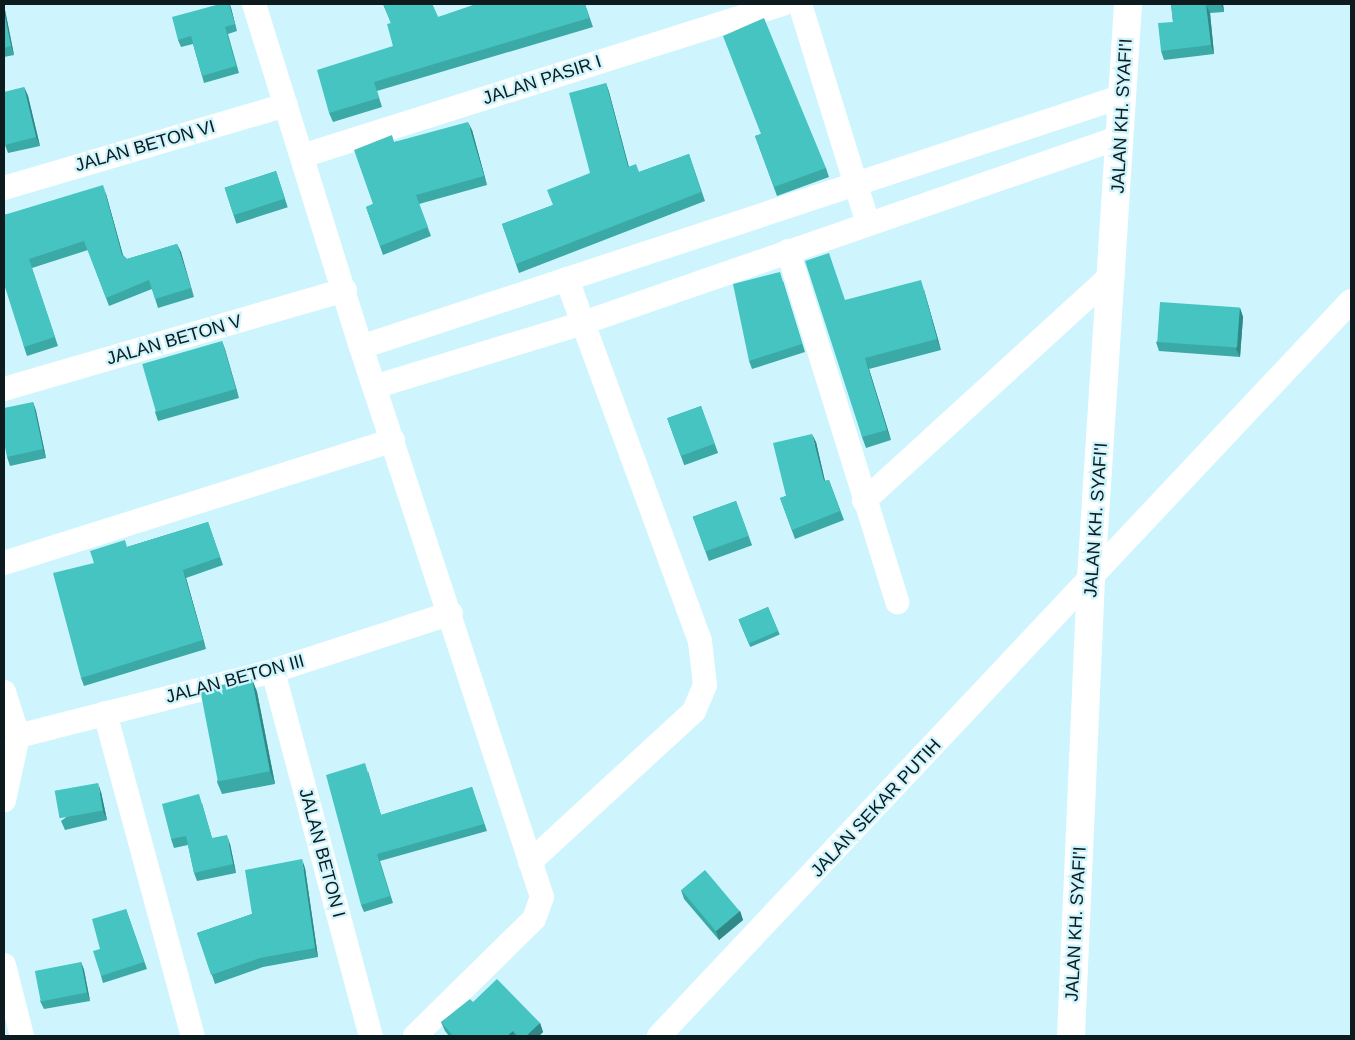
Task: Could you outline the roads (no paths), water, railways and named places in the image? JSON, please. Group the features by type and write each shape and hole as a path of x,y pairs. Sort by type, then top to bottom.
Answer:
{"main road":[{"name":"JALAN KH. SYAFI'I","path":"1070,1036 1091,578 1113,274 1128,4"}],"street":[{"path":"254,4 361,347 451,613 542,897 539,913 414,1036"},
{"name":"JALAN PASIR I","path":"302,156 783,4"},
{"path":"800,4 858,183 868,223"},
{"path":"361,347 1123,96"},
{"name":"JALAN BETON VI","path":"4,188 286,105"},
{"path":"374,387 580,324 1121,137"},
{"path":"788,251 864,501 897,602"},
{"path":"864,501 1113,274"},
{"path":"530,862 694,711 704,684 700,642 580,324 566,278"},
{"name":"JALAN BETON V","path":"4,390 344,290"},
{"name":"JALAN SEKAR PUTIH","path":"659,1036 1351,301"},
{"path":"4,563 392,440"},
{"name":"JALAN BETON III","path":"18,736 105,712 273,671 451,613"},
{"name":"JALAN BETON I","path":"273,671 372,1036"},
{"path":"4,694 18,736 4,800"},
{"path":"105,712 193,1036"},
{"path":"4,965 22,1036"}]}
